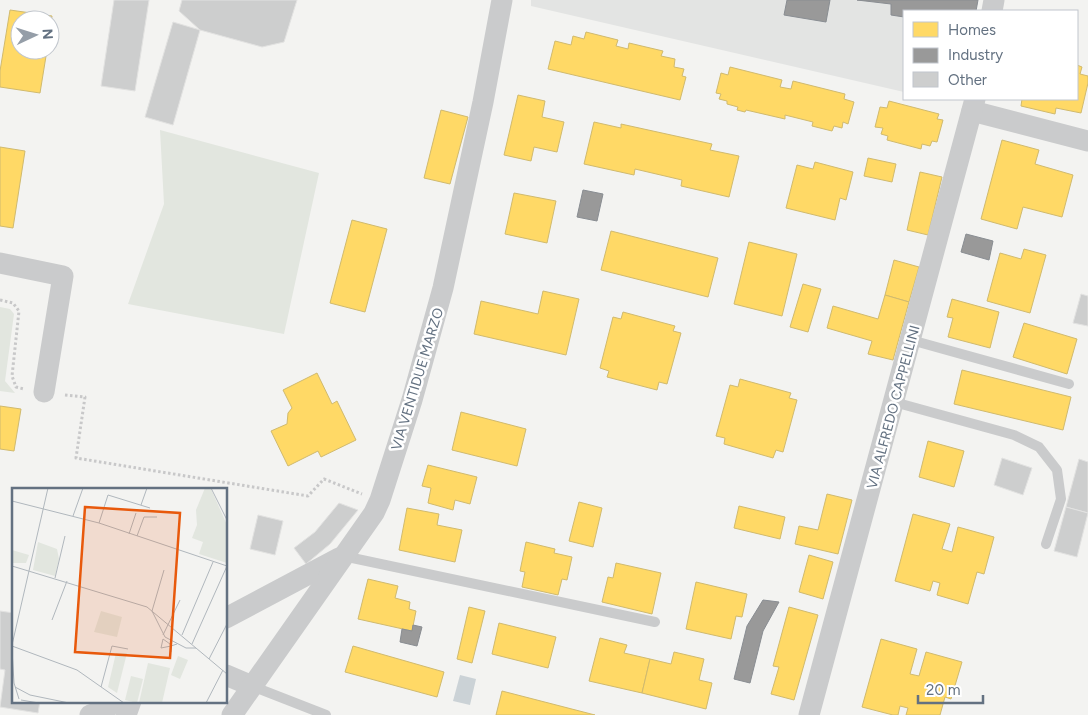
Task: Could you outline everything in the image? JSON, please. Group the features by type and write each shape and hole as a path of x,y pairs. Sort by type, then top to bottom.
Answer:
{"street":[{"name":"VIA VENTIDUE MARZO","path":"232,715 374,513 380,500 412,400 443,288 483,102 502,0"},
{"path":"973,105 1088,141"},
{"name":"VIA ALFREDO CAPPELLINI","path":"809,715 973,105"},
{"path":"0,263 62,276 44,392"},
{"path":"228,617 343,556"},
{"path":"228,676 252,686"},
{"path":"126,715 131,702"}],"lane":[{"path":"911,340 1069,384"},
{"path":"894,402 1014,435 1039,447 1057,470 1061,499 1046,544"},
{"path":"343,556 656,622"},
{"path":"252,686 326,715"}],"path":[{"path":"0,300 14,303 20,311 12,376 16,387 85,398 76,458 308,496 324,479 380,500"}],"shaded area":[{"path":"531,0 978,0 976,10 903,10 903,92 531,6"},
{"path":"160,130 319,173 284,334 128,304 164,204"},
{"path":"0,307 10,309 14,314 5,381 15,393 0,391"},
{"path":"460,675 476,679 470,705 453,701"}],"building: Homes":[{"path":"10,10 10,60 45,60 40,93 0,87 0,71"},
{"path":"586,32 618,40 616,46 628,49 629,43 663,51 661,56 675,59 674,67 684,69 682,76 686,77 680,100 548,69 555,41 571,45 573,36 584,39"},
{"path":"1078,65 1082,67 1080,74 1088,76 1081,113 1056,108 1055,114 1021,106 1022,100 1078,100"},
{"path":"730,67 782,80 780,87 791,89 793,81 845,94 844,99 854,102 848,124 843,122 842,128 834,126 832,131 812,126 813,122 785,115 785,119 746,110 745,112 737,110 738,107 727,104 727,101 719,99 721,94 716,93 721,73 728,75"},
{"path":"518,95 545,101 542,117 564,122 557,152 534,147 531,161 504,155"},
{"path":"889,101 939,114 937,119 943,120 937,142 932,141 930,146 922,144 921,149 887,140 888,136 881,134 883,128 875,127 880,107 887,108"},
{"path":"441,110 468,117 450,184 424,178"},
{"path":"594,122 621,128 621,124 712,144 710,150 739,156 729,197 681,186 682,180 635,169 634,175 584,164"},
{"path":"1002,140 1039,150 1035,164 1073,175 1062,217 1023,207 1017,229 981,219"},
{"path":"0,147 25,151 13,228 0,226"},
{"path":"868,158 896,164 892,182 864,176"},
{"path":"815,162 853,172 846,200 840,198 835,220 786,208 797,165 813,169"},
{"path":"920,172 942,177 928,235 907,230"},
{"path":"514,193 556,201 547,243 505,234"},
{"path":"352,220 387,229 365,312 330,303"},
{"path":"611,231 718,258 708,297 601,270"},
{"path":"749,242 797,254 782,316 734,304"},
{"path":"1024,249 1046,255 1030,313 987,301 1000,253 1021,259"},
{"path":"894,260 919,267 909,302 885,295"},
{"path":"803,284 821,289 808,332 790,327"},
{"path":"543,291 579,299 566,355 474,334 481,301 538,314"},
{"path":"885,295 909,302 893,360 868,354 872,341 827,328 833,306 878,319"},
{"path":"952,299 999,312 990,348 948,337 953,318 947,317"},
{"path":"623,312 675,326 673,331 681,333 667,384 659,382 657,390 607,377 609,371 600,368 613,317 621,319"},
{"path":"1024,323 1077,339 1067,374 1013,357"},
{"path":"962,370 1071,397 1063,430 954,404"},
{"path":"317,373 332,404 337,401 356,440 321,457 318,451 288,466 271,431 287,424 288,413 292,408 283,390"},
{"path":"740,379 791,393 789,398 797,400 783,452 776,450 773,458 724,444 725,438 716,436 730,385 738,387"},
{"path":"0,406 21,409 14,451 0,449"},
{"path":"461,412 526,429 517,466 452,450"},
{"path":"928,441 964,451 954,487 919,477"},
{"path":"428,465 477,477 470,504 455,500 453,510 428,503 431,488 422,486"},
{"path":"827,494 852,500 838,554 795,544 799,526 818,530"},
{"path":"579,502 602,508 593,547 569,541"},
{"path":"739,506 785,517 780,539 734,528"},
{"path":"407,508 439,514 437,525 462,530 455,562 399,550"},
{"path":"913,514 950,524 942,549 952,552 958,527 994,537 984,574 977,572 968,604 937,595 940,583 933,581 930,591 895,581"},
{"path":"526,542 555,549 554,553 572,557 567,580 562,579 558,595 522,587 525,572 520,571"},
{"path":"809,555 833,562 823,599 799,592"},
{"path":"616,563 661,573 652,614 602,602 608,577 613,578"},
{"path":"368,579 398,586 395,598 410,602 409,609 416,611 412,631 358,619"},
{"path":"696,582 747,594 742,617 736,616 731,639 686,629"},
{"path":"469,607 485,611 472,663 457,659"},
{"path":"789,607 818,615 794,700 771,694 779,667 773,666"},
{"path":"499,623 556,637 548,668 492,654"},
{"path":"600,638 627,645 624,653 650,659 642,693 589,681"},
{"path":"881,639 917,649 910,674 919,676 926,652 962,662 951,699 945,697 940,715 906,715 908,708 900,706 898,715 862,707"},
{"path":"353,646 444,672 437,697 345,672"},
{"path":"674,652 704,659 699,680 712,683 706,709 642,693 650,659 671,664"},
{"path":"502,691 595,715 496,715"}],"building: Industry":[{"path":"787,0 830,0 826,22 784,15"},
{"path":"857,0 978,0 976,10 903,10 903,17 891,15 891,4"},
{"path":"583,190 603,194 597,221 577,217"},
{"path":"966,234 993,241 989,260 961,252"},
{"path":"763,600 779,602 763,631 750,683 734,679 747,626"},
{"path":"413,625 422,627 417,646 400,642 402,629 412,631"}],"building: Other":[{"path":"114,0 149,0 135,91 101,86"},
{"path":"182,0 297,0 284,42 262,47 200,30 179,11"},
{"path":"173,22 200,30 173,125 145,117"},
{"path":"1081,294 1088,296 1088,326 1073,323"},
{"path":"1002,458 1032,468 1023,495 994,485"},
{"path":"1079,459 1088,462 1088,513 1066,507"},
{"path":"339,503 358,510 330,544 306,564 294,548 315,532"},
{"path":"1066,507 1088,513 1077,557 1054,551"},
{"path":"258,515 283,521 275,555 250,549"},
{"path":"0,611 12,613 12,702 40,702 38,713 0,707 5,670 0,669"}]}
